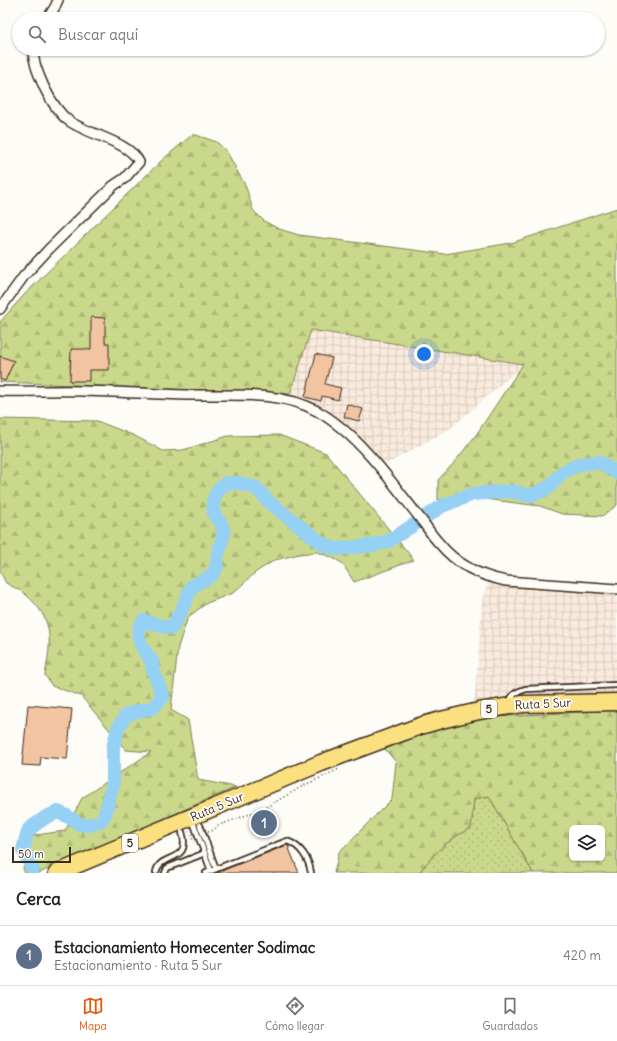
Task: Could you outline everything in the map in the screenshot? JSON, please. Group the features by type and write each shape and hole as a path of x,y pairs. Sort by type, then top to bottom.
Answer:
{"highway":[{"name":"Ruta 5 Sur","path":"84,873 195,830 333,768 378,743 420,726 473,712 510,706 537,703 617,702"},
{"name":"5","path":"57,873 164,828 195,830"}],"street":[{"path":"52,12 58,0"},
{"path":"0,309 24,276 49,249 113,186 130,173 139,162 136,155 103,136 76,125 64,116 51,100 40,78 34,56"},
{"path":"0,391 85,391 246,396 281,398 299,402 327,417 361,447 398,491 439,544 466,566 488,577 506,581 617,589"}],"lane":[{"path":"510,706 511,698 514,694 526,689 617,685"},
{"path":"195,830 214,870"},
{"path":"195,830 214,870"},
{"path":"195,830 184,840 182,851 177,856 165,861 157,867 155,873 166,871 205,853"},
{"path":"206,873 287,841 293,844 306,857 311,873"}],"path":[{"path":"195,830 214,830 217,826 263,809 301,787 339,770"}],"shaded area":[{"path":"311,330 524,364 451,428 383,466 342,423 321,407 290,394"},
{"path":"487,584 617,593 617,710 473,720 482,605"}],"green space":[{"path":"193,134 217,142 227,152 246,187 253,210 264,221 279,229 299,235 445,254 511,243 617,208 617,505 602,516 562,514 540,506 476,498 438,500 438,480 476,435 523,364 311,330 290,394 0,382 0,322 23,296 161,161"},
{"path":"0,419 97,421 135,436 163,451 183,450 228,436 279,435 326,453 414,560 354,582 342,563 317,552 299,554 275,560 256,572 233,593 207,603 188,617 178,647 171,710 188,720 198,780 236,787 39,873 25,873 23,869 28,836 65,831 82,798 151,752 126,750 81,696 52,686 45,675 49,652 49,641 46,622 42,612 23,592 6,583 0,572"},
{"path":"617,710 617,873 533,873 489,796 474,799 471,828 455,837 442,847 419,873 334,873 339,852 392,799 396,762 385,749 433,730 473,720 508,716"},
{"path":"489,796 533,873 419,873 442,847 455,837 471,828 474,799"}],"building":[{"path":"91,317 105,318 105,343 109,343 109,370 89,370 89,381 70,381 71,349 91,349"},
{"path":"316,354 332,358 325,384 341,388 338,400 322,396 321,401 305,397"},
{"path":"0,356 14,361 5,381 0,379"},
{"path":"347,404 363,409 359,421 344,417"},
{"path":"28,705 72,709 67,759 41,757 40,766 22,765"},
{"path":"287,845 299,873 216,873"}],"waterway":[{"path":"427,516 442,506 473,494 512,491 530,496 548,488 563,472 580,464 599,462 617,473"},
{"path":"33,870 23,850 29,829 46,817 58,812 79,824 90,825 101,821 105,814 113,784 113,747 118,728 126,715 152,708 163,697 153,670 152,661 144,651 140,642 138,634 139,629 143,621 172,628 192,586 211,576 217,567 217,558 224,533 221,523 214,515 213,501 218,490 226,483 239,483 256,488 269,502 324,545 337,549 374,545 389,541 415,524"}],"place":[{"name":"Estacionamiento Homecenter Sodimac","path":"264,823"}]}
